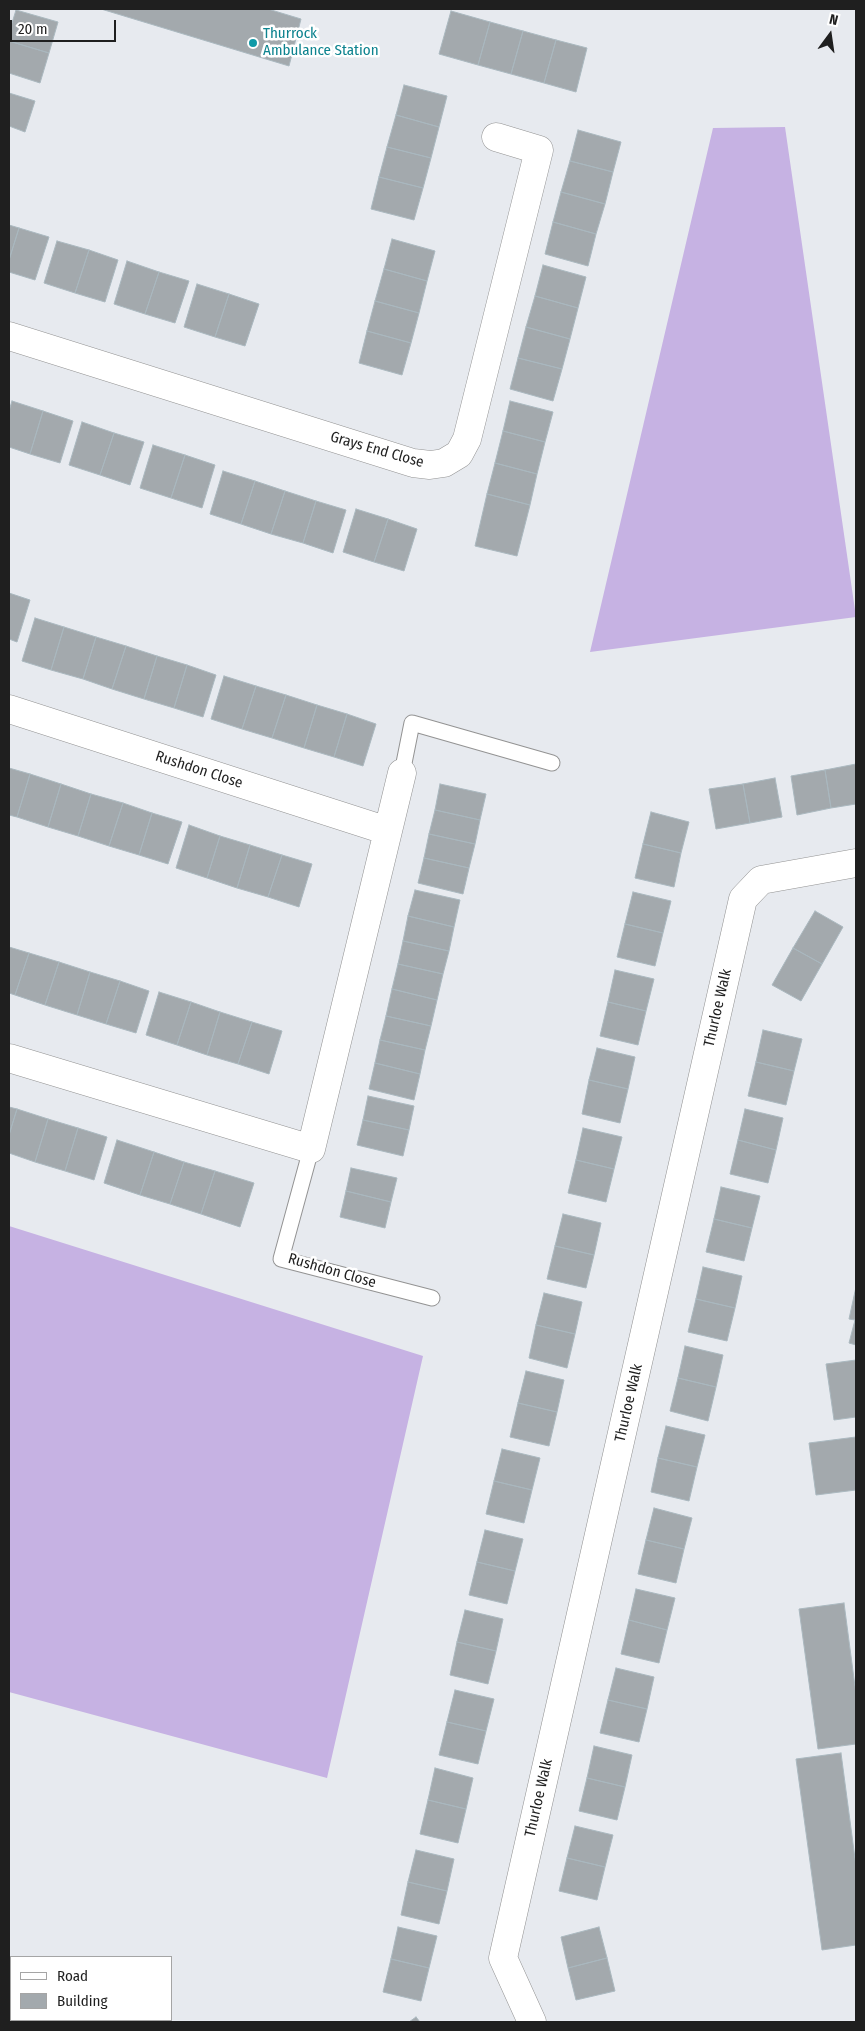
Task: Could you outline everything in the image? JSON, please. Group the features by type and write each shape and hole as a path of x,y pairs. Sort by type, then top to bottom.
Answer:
{"street":[{"name":"Grays End Close","path":"9,336 413,463 430,465 444,463 459,454 467,439 539,150 496,137"},
{"name":"Rushdon Close","path":"9,709 388,831"},
{"name":"Rushdon Close","path":"311,1149 402,773"},
{"name":"Thurloe Walk","path":"532,2022 503,1958 743,898 761,880 856,863"},
{"path":"9,1058 311,1149"}],"lane":[{"name":"Rushdon Close","path":"402,773 412,723 552,763"},
{"name":"Rushdon Close","path":"311,1149 281,1259 432,1298"}],"shaded area":[{"path":"785,127 856,617 590,652 713,128"},
{"path":"9,1226 423,1356 327,1778 9,1692"}],"building":[{"name":"Thurrock Ambulance Station","path":"101,9 268,9 301,19 289,66"},
{"path":"16,10 58,22 49,53 9,41 9,33"},
{"path":"451,11 490,22 478,65 439,54"},
{"path":"490,22 523,31 511,74 478,65"},
{"path":"523,31 556,40 544,83 511,74"},
{"path":"556,40 587,48 576,92 544,83"},
{"path":"9,41 49,53 40,83 9,73"},
{"path":"404,85 447,96 439,127 396,115"},
{"path":"9,93 35,101 25,132 9,126"},
{"path":"396,115 439,127 431,158 387,147"},
{"path":"578,130 621,142 613,172 570,161"},
{"path":"387,147 431,158 423,188 379,177"},
{"path":"570,161 613,172 605,204 561,192"},
{"path":"379,177 423,188 414,220 371,209"},
{"path":"561,192 605,204 596,234 553,222"},
{"path":"553,222 596,234 588,266 545,254"},
{"path":"9,225 19,228 9,260"},
{"path":"19,228 49,237 35,280 9,272 9,260"},
{"path":"392,239 435,251 427,281 384,269"},
{"path":"57,241 89,250 75,293 44,283"},
{"path":"89,250 118,260 105,302 75,293"},
{"path":"127,261 159,272 145,314 114,304"},
{"path":"543,265 586,277 578,308 535,296"},
{"path":"384,269 427,281 419,313 375,301"},
{"path":"159,272 189,281 175,323 145,314"},
{"path":"197,284 229,294 215,337 184,327"},
{"path":"229,294 259,304 245,346 215,337"},
{"path":"535,296 578,308 570,339 526,327"},
{"path":"375,301 419,313 411,343 367,331"},
{"path":"526,327 570,339 562,369 518,358"},
{"path":"367,331 411,343 402,375 359,363"},
{"path":"518,358 562,369 553,401 510,389"},
{"path":"12,401 43,411 30,454 9,447 9,411"},
{"path":"510,401 553,412 545,442 503,431"},
{"path":"43,411 73,421 60,463 30,454"},
{"path":"82,422 114,433 100,475 69,465"},
{"path":"503,431 545,442 537,474 495,463"},
{"path":"114,433 144,442 130,485 100,475"},
{"path":"153,445 185,455 171,498 140,488"},
{"path":"185,455 215,465 202,508 171,498"},
{"path":"495,463 537,474 530,505 487,494"},
{"path":"223,471 255,481 241,524 210,514"},
{"path":"255,481 285,491 271,534 241,524"},
{"path":"285,491 316,501 303,543 271,534"},
{"path":"487,494 530,505 517,556 475,546"},
{"path":"316,501 346,510 333,553 303,543"},
{"path":"356,509 388,519 374,562 343,552"},
{"path":"388,519 417,529 404,571 374,562"},
{"path":"9,593 30,600 17,642 9,639"},
{"path":"35,618 64,627 51,670 22,661"},
{"path":"64,627 96,637 83,679 51,670"},
{"path":"96,637 126,646 112,689 83,679"},
{"path":"126,646 157,656 144,699 112,689"},
{"path":"157,656 187,665 174,708 144,699"},
{"path":"187,665 216,675 203,717 174,708"},
{"path":"224,676 256,686 242,729 211,719"},
{"path":"256,686 286,695 272,738 242,729"},
{"path":"286,695 317,705 304,748 272,738"},
{"path":"317,705 347,714 334,757 304,748"},
{"path":"347,714 376,724 363,766 334,757"},
{"path":"856,764 856,804 831,808 825,770"},
{"path":"9,768 30,774 17,817 9,815"},
{"path":"825,770 831,808 797,815 791,776"},
{"path":"30,774 61,784 48,827 17,817"},
{"path":"775,778 782,817 750,823 743,784"},
{"path":"61,784 91,794 78,836 48,827"},
{"path":"440,784 486,794 480,820 435,810"},
{"path":"743,784 750,823 716,829 709,789"},
{"path":"91,794 123,803 109,846 78,836"},
{"path":"123,803 152,813 139,855 109,846"},
{"path":"435,810 480,820 475,844 429,834"},
{"path":"651,812 689,822 681,853 643,844"},
{"path":"152,813 182,822 168,864 139,855"},
{"path":"189,825 220,836 207,878 176,868"},
{"path":"429,834 475,844 469,868 424,858"},
{"path":"220,836 250,845 237,888 207,878"},
{"path":"643,844 681,853 674,887 635,878"},
{"path":"250,845 282,855 268,897 237,888"},
{"path":"282,855 312,864 299,907 268,897"},
{"path":"424,858 469,868 463,894 418,883"},
{"path":"415,890 460,900 454,927 408,916"},
{"path":"633,892 671,901 663,933 625,924"},
{"path":"815,911 843,927 822,964 793,948"},
{"path":"408,916 454,927 449,951 403,941"},
{"path":"625,924 663,933 655,966 617,957"},
{"path":"403,941 449,951 443,974 398,964"},
{"path":"9,947 29,953 15,995 9,993"},
{"path":"793,948 822,964 801,1001 772,985"},
{"path":"29,953 59,962 45,1005 15,995"},
{"path":"59,962 90,972 77,1015 45,1005"},
{"path":"398,964 443,974 437,1000 392,989"},
{"path":"615,970 654,979 646,1011 608,1002"},
{"path":"90,972 120,981 106,1024 77,1015"},
{"path":"120,981 149,991 136,1033 106,1024"},
{"path":"392,989 437,1000 431,1026 386,1016"},
{"path":"159,992 191,1002 177,1045 146,1035"},
{"path":"191,1002 220,1012 207,1055 177,1045"},
{"path":"608,1002 646,1011 638,1045 600,1036"},
{"path":"220,1012 252,1022 238,1064 207,1055"},
{"path":"386,1016 431,1026 425,1050 380,1040"},
{"path":"252,1022 282,1031 269,1074 238,1064"},
{"path":"763,1030 802,1039 794,1071 756,1062"},
{"path":"380,1040 425,1050 420,1074 375,1063"},
{"path":"597,1048 635,1057 628,1089 589,1080"},
{"path":"756,1062 794,1071 786,1105 748,1096"},
{"path":"375,1063 420,1074 414,1100 369,1089"},
{"path":"589,1080 628,1089 620,1123 582,1114"},
{"path":"368,1096 414,1106 409,1130 363,1120"},
{"path":"9,1107 17,1109 9,1135"},
{"path":"17,1109 48,1119 35,1162 9,1153 9,1135"},
{"path":"745,1109 783,1118 776,1150 738,1140"},
{"path":"48,1119 78,1128 65,1171 35,1162"},
{"path":"363,1120 409,1130 403,1156 357,1145"},
{"path":"78,1128 107,1137 94,1180 65,1171"},
{"path":"583,1128 622,1137 614,1169 576,1160"},
{"path":"117,1140 154,1152 140,1195 104,1183"},
{"path":"738,1140 776,1150 768,1183 730,1174"},
{"path":"154,1152 184,1162 170,1204 140,1195"},
{"path":"576,1160 614,1169 606,1202 568,1193"},
{"path":"184,1162 215,1171 201,1214 170,1204"},
{"path":"351,1168 397,1178 391,1202 346,1191"},
{"path":"215,1171 254,1183 240,1227 201,1214"},
{"path":"721,1187 760,1196 752,1228 714,1219"},
{"path":"346,1191 391,1202 385,1228 340,1217"},
{"path":"563,1214 601,1223 594,1255 555,1246"},
{"path":"714,1219 752,1228 744,1261 706,1252"},
{"path":"555,1246 594,1255 586,1288 547,1279"},
{"path":"703,1267 742,1276 735,1308 696,1299"},
{"path":"856,1287 856,1345 849,1343 855,1320 849,1319"},
{"path":"544,1293 582,1302 575,1334 536,1325"},
{"path":"696,1299 735,1308 727,1341 688,1332"},
{"path":"536,1325 575,1334 567,1368 529,1358"},
{"path":"685,1346 723,1355 716,1387 678,1378"},
{"path":"856,1360 856,1417 834,1420 826,1364"},
{"path":"526,1371 564,1380 557,1412 518,1403"},
{"path":"678,1378 716,1387 708,1421 670,1411"},
{"path":"518,1403 557,1412 549,1446 510,1437"},
{"path":"666,1426 705,1435 697,1467 658,1458"},
{"path":"856,1437 856,1490 816,1495 809,1443"},
{"path":"502,1449 540,1458 532,1490 494,1481"},
{"path":"658,1458 697,1467 689,1501 651,1492"},
{"path":"494,1481 532,1490 524,1523 486,1514"},
{"path":"654,1508 692,1518 684,1549 646,1540"},
{"path":"485,1530 523,1539 515,1571 477,1562"},
{"path":"646,1540 684,1549 676,1583 638,1574"},
{"path":"477,1562 515,1571 507,1604 469,1595"},
{"path":"636,1589 675,1598 667,1630 629,1620"},
{"path":"844,1603 856,1694 856,1744 818,1749 799,1609"},
{"path":"465,1610 503,1619 496,1651 457,1642"},
{"path":"629,1620 667,1630 659,1663 621,1654"},
{"path":"457,1642 496,1651 488,1684 450,1675"},
{"path":"616,1668 654,1677 647,1709 608,1700"},
{"path":"455,1690 494,1699 486,1731 447,1722"},
{"path":"608,1700 647,1709 639,1742 600,1733"},
{"path":"447,1722 486,1731 478,1764 439,1755"},
{"path":"594,1746 632,1755 625,1787 587,1778"},
{"path":"841,1753 856,1866 856,1945 822,1950 796,1759"},
{"path":"435,1768 473,1778 466,1809 428,1800"},
{"path":"587,1778 625,1787 617,1820 579,1811"},
{"path":"428,1800 466,1809 458,1843 420,1834"},
{"path":"575,1826 613,1835 605,1867 567,1858"},
{"path":"416,1850 454,1859 447,1891 408,1882"},
{"path":"567,1858 605,1867 597,1900 559,1891"},
{"path":"408,1882 447,1891 439,1924 401,1915"},
{"path":"398,1927 437,1936 429,1968 391,1959"},
{"path":"599,1927 607,1958 568,1968 561,1937"},
{"path":"607,1958 615,1991 576,2000 568,1968"},
{"path":"391,1959 429,1968 421,2001 383,1992"},
{"path":"416,2017 420,2022 409,2022"}],"place":[{"name":"Thurrock Ambulance Station","path":"253,43"}]}
